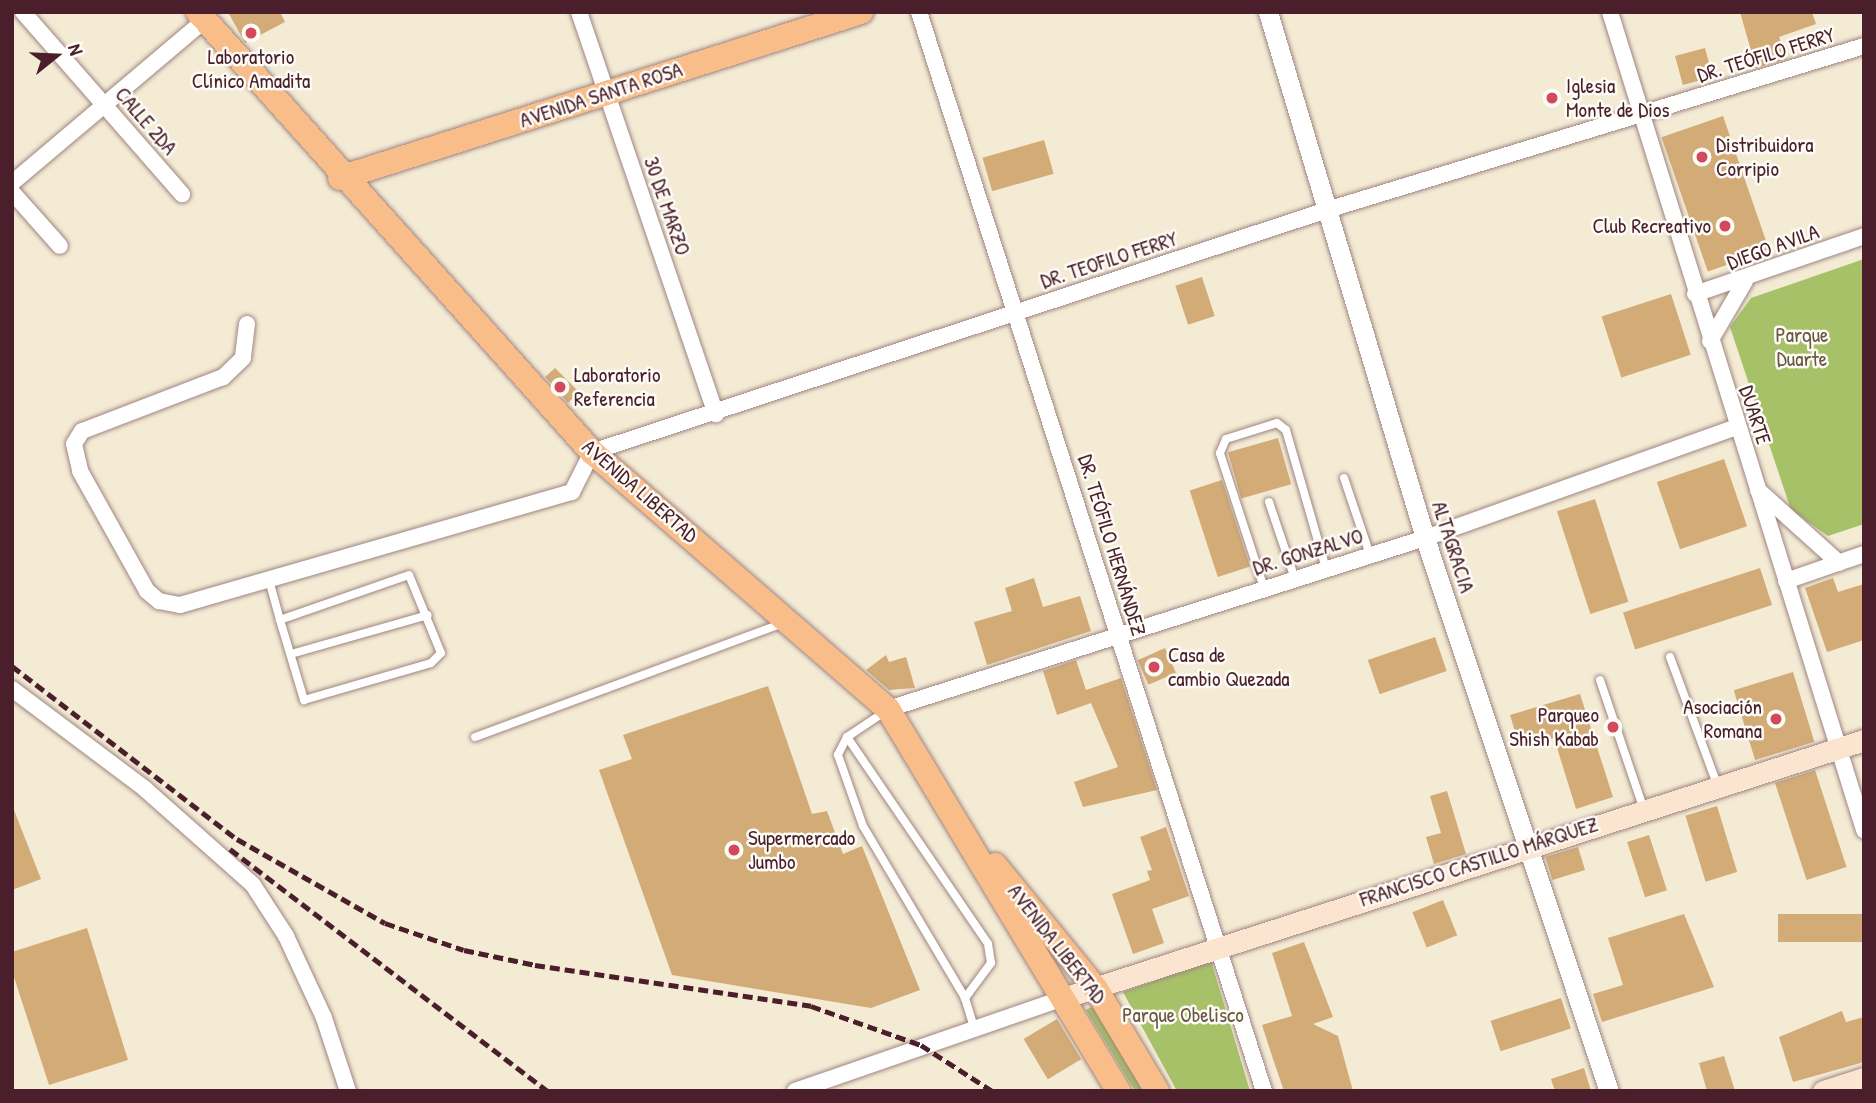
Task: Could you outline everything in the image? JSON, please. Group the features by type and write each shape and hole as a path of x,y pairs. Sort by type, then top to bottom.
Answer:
{"main road":[{"name":"AVENIDA SANTA ROSA","path":"340,178 862,12"},
{"name":"AVENIDA LIBERTAD","path":"202,16 340,178 592,452 790,620 888,709 1118,1091"},
{"name":"FRANCISCO CASTILLO MÁRQUEZ","path":"1063,998 1527,844 1864,740"},
{"name":"AVENIDA LIBERTAD","path":"946,805 1096,989 1157,1091"},
{"path":"1823,1091 1864,1077"}],"street":[{"name":"CALLE 2DA","path":"23,12 181,194"},
{"name":"30 DE MARZO","path":"579,12 716,414"},
{"name":"DR. TEÓFILO HERNÁNDEZ","path":"919,12 1018,312 1216,949 1264,1091"},
{"name":"ALTAGRACIA","path":"1268,12 1425,538 1609,1091"},
{"name":"DUARTE","path":"1610,12 1695,294 1864,830"},
{"path":"12,183 106,107 202,16"},
{"name":"DR. TEÓFILO FERRY","path":"1641,116 1864,46"},
{"name":"DR. TEOFILO FERRY","path":"592,452 716,414 1327,210 1641,116"},
{"path":"12,192 60,246"},
{"name":"DIEGO AVILA","path":"1695,294 1745,281 1864,236"},
{"path":"1710,341 1745,281"},
{"path":"247,324 243,358 223,377 82,431 74,444 80,471 147,591 159,601 180,606 572,492 592,452"},
{"name":"DR. GONZALVO","path":"888,709 1425,538 1737,427"},
{"path":"1756,488 1839,563"},
{"path":"1786,581 1864,554"},
{"path":"12,689 145,789 253,885 307,983 348,1091"},
{"path":"795,1091 973,1024 1063,998"}],"lane":[{"path":"1264,588 1220,453 1226,439 1277,423 1286,430 1326,569"},
{"path":"1344,478 1370,555"},
{"path":"1269,502 1295,579"},
{"path":"269,580 304,700 431,663 441,653 428,615 409,575 281,620"},
{"path":"291,654 428,615"},
{"path":"475,737 790,620"},
{"path":"1670,657 1718,787"},
{"path":"1600,680 1644,810"},
{"path":"888,709 847,737 838,755 863,826 965,998 973,1024"},
{"path":"847,737 988,944 991,963 965,998"}],"green space":[{"name":"Parque Duarte","path":"1864,259 1864,524 1828,536 1791,510 1730,327 1751,298"},
{"name":"Parque Obelisco","path":"1211,961 1250,1091 1177,1091 1123,992"},
{"path":"1107,999 1161,1091 1135,1091 1086,1010"}],"building":[{"name":"Laboratorio Clínico Amadita","path":"228,12 280,12 285,22 245,43"},
{"path":"1740,12 1812,12 1816,24 1779,37 1787,59 1756,68"},
{"path":"1705,48 1713,77 1683,85 1675,56"},
{"path":"1723,116 1769,250 1708,271 1662,137"},
{"path":"1044,140 1054,174 992,191 982,158"},
{"path":"1202,277 1215,316 1188,325 1175,286"},
{"path":"1671,294 1691,355 1621,377 1602,317"},
{"name":"Laboratorio Referencia","path":"555,368 579,392 568,403 545,377"},
{"path":"1278,438 1291,484 1241,498 1228,452"},
{"path":"1724,459 1747,526 1680,549 1657,482"},
{"path":"1222,480 1250,567 1218,577 1190,491"},
{"path":"1595,499 1628,602 1590,614 1557,511"},
{"path":"1760,568 1772,605 1635,650 1623,612"},
{"path":"1034,578 1043,607 1080,596 1091,631 987,665 974,622 1012,611 1005,588"},
{"path":"1833,578 1838,592 1864,584 1864,640 1827,652 1805,588"},
{"path":"1435,637 1447,671 1380,694 1368,660"},
{"name":"Casa de cambio Quezada","path":"1165,648 1176,673 1149,685 1138,660"},
{"path":"886,655 889,662 906,657 915,688 889,690 866,670"},
{"path":"1076,660 1086,690 1121,678 1157,790 1083,807 1074,782 1118,767 1091,703 1057,715 1043,671"},
{"name":"Asociación Romana","path":"1793,672 1814,742 1755,760 1734,690"},
{"name":"Supermercado Jumbo","path":"768,686 812,814 827,811 843,854 862,846 920,990 871,1008 672,975 599,770 632,759 623,735"},
{"path":"1580,694 1613,797 1576,809 1554,738 1520,748 1510,715"},
{"path":"1815,770 1847,867 1807,880 1775,783"},
{"path":"1447,791 1466,854 1434,864 1426,837 1441,833 1430,796"},
{"path":"12,805 41,879 12,890"},
{"path":"1717,806 1737,872 1706,882 1685,816"},
{"path":"1166,827 1189,896 1152,909 1164,943 1133,954 1112,894 1150,880 1147,871 1152,870 1140,837"},
{"path":"1649,835 1667,890 1645,897 1627,842"},
{"path":"1578,847 1585,870 1553,880 1545,857"},
{"path":"1443,900 1457,935 1427,948 1412,912"},
{"path":"1684,914 1714,987 1602,1022 1593,994 1623,985 1608,938"},
{"path":"1778,914 1864,914 1864,942 1778,942"},
{"path":"87,928 128,1060 49,1085 12,971 12,952"},
{"path":"1304,942 1333,1017 1313,1024 1338,1036 1353,1091 1284,1091 1273,1059 1262,1025 1292,1016 1272,953"},
{"path":"1561,998 1571,1028 1501,1051 1491,1021"},
{"path":"1842,1011 1846,1022 1864,1017 1864,1062 1793,1082 1779,1037"},
{"path":"1057,1019 1081,1059 1048,1079 1024,1039"},
{"path":"1724,1056 1735,1091 1707,1091 1699,1063"},
{"path":"1584,1068 1591,1091 1555,1091 1551,1079"}],"railway":[{"path":"12,666 237,839 385,923 464,950 535,965 811,1006 921,1045 992,1091"},
{"path":"230,849 548,1091"}],"place":[{"name":"Laboratorio Clínico Amadita","path":"251,33"},
{"name":"Iglesia Monte de Dios","path":"1552,98"},
{"name":"Distribuidora Corripio","path":"1702,157"},
{"name":"Club Recreativo","path":"1725,226"},
{"name":"Laboratorio Referencia","path":"560,387"},
{"name":"Casa de cambio Quezada","path":"1154,667"},
{"name":"Asociación Romana","path":"1776,719"},
{"name":"Parqueo Shish Kabab","path":"1613,727"},
{"name":"Supermercado Jumbo","path":"734,850"}]}
